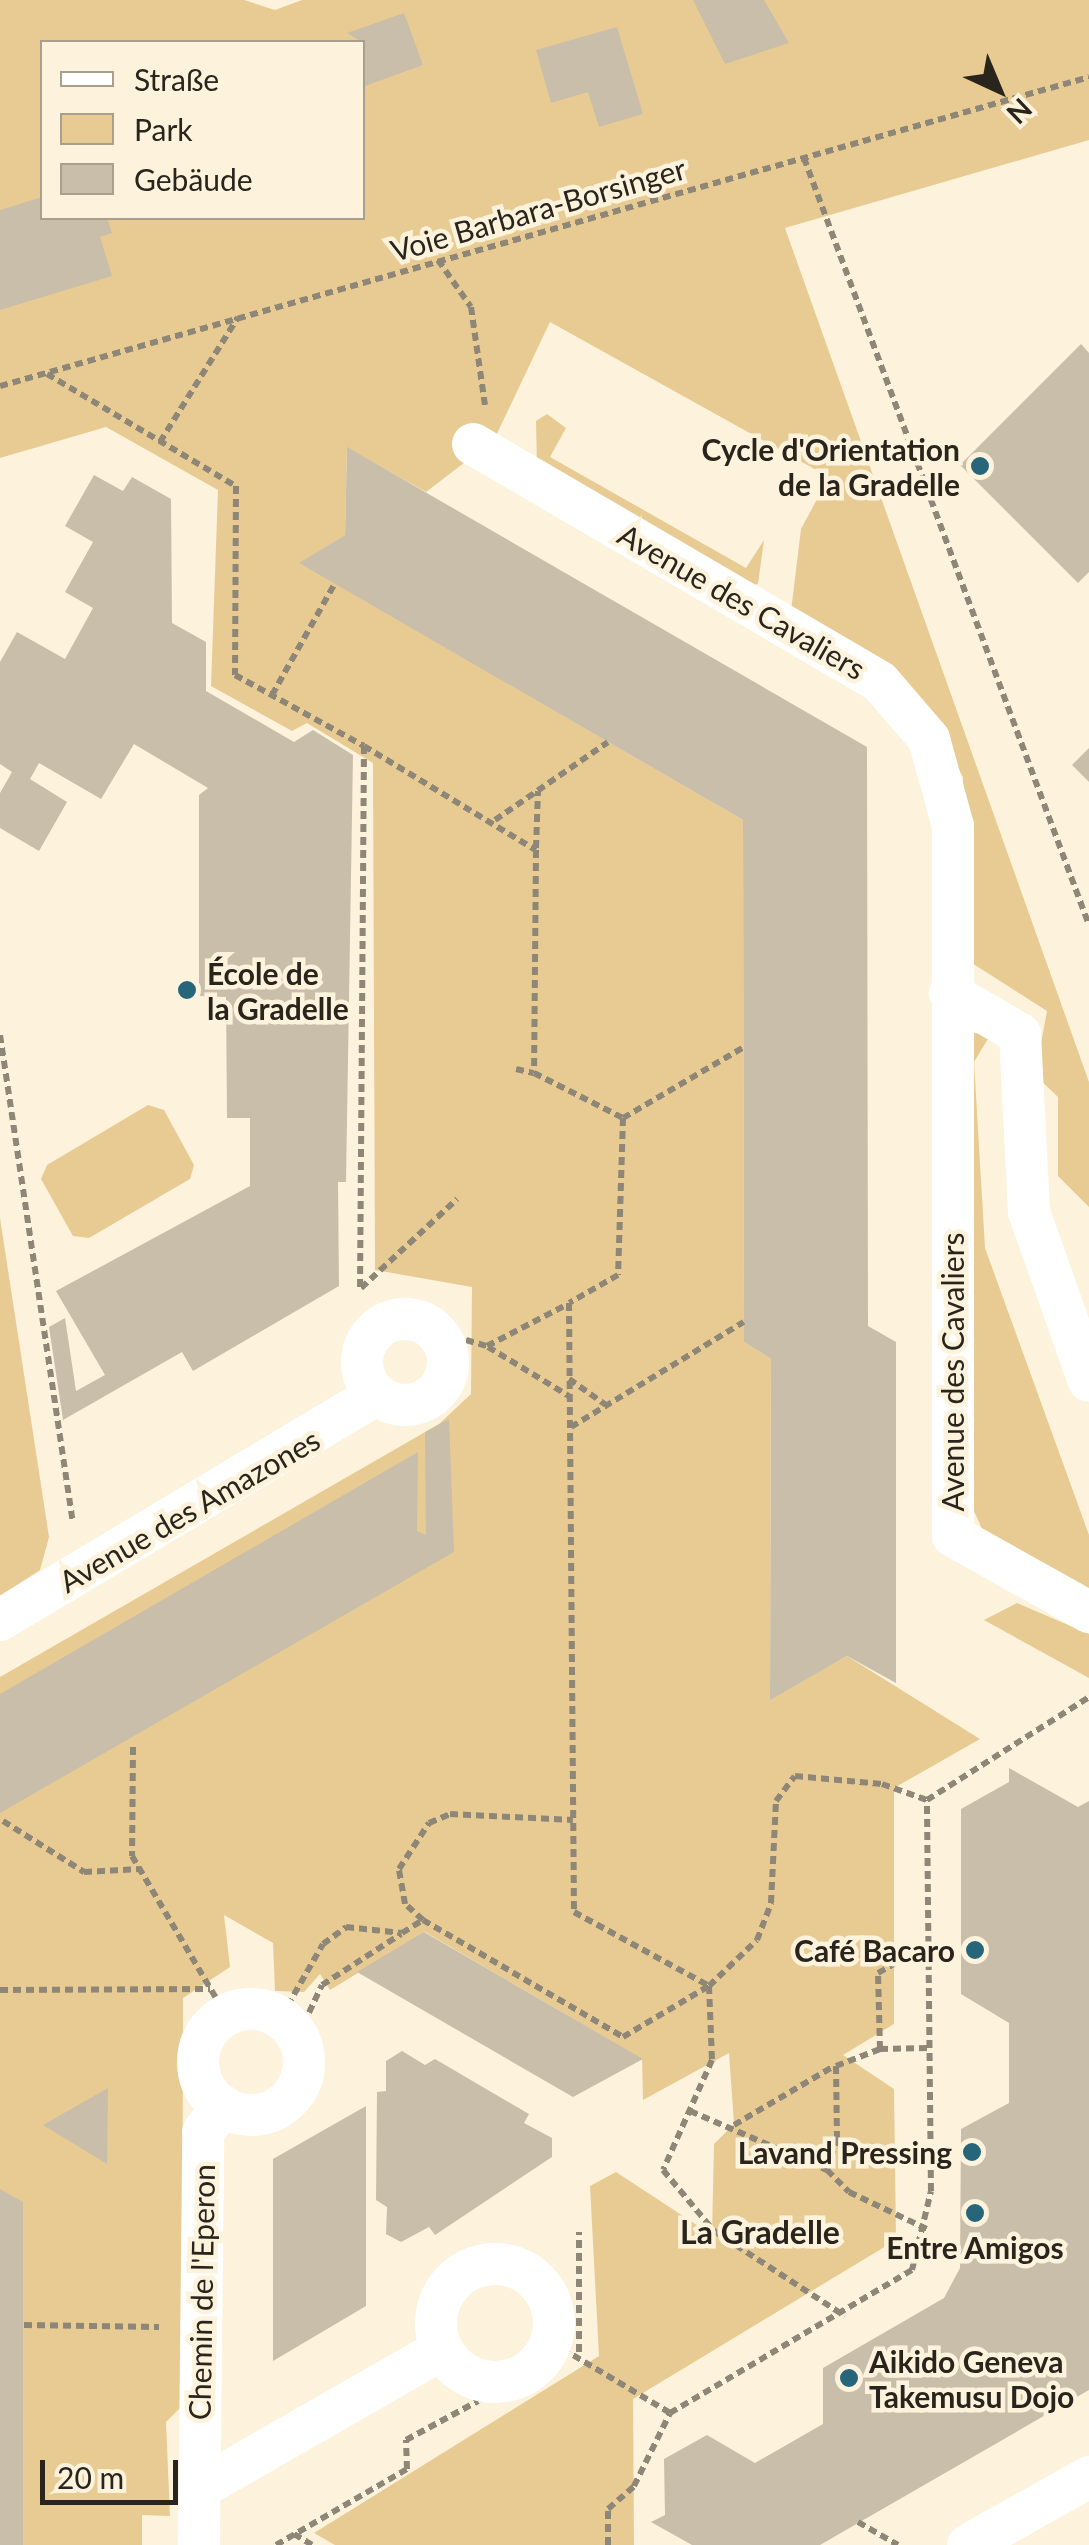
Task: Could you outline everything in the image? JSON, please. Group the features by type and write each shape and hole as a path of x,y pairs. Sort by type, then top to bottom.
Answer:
{"street":[{"name":"Avenue des Cavaliers","path":"473,444 880,682 929,740 952,826 954,1536 1089,1612"},
{"path":"950,992 1020,1034 1028,1212 1089,1382"},
{"name":"Avenue des Amazones","path":"0,1620 376,1395"},
{"path":"218,2002 254,2008 289,2027 304,2069 290,2098 260,2114 223,2106 204,2087 199,2055 218,2002"},
{"name":"Chemin de l'Eperon","path":"199,2545 203,2132 223,2106"},
{"path":"490,2264 542,2286 565,2347 518,2378 484,2382 441,2350 443,2294 490,2264"},
{"path":"200,2488 441,2350"},
{"path":"968,2545 1089,2478"}],"path":[{"name":"Voie Barbara-Borsinger","path":"0,386 1089,77"},
{"path":"804,158 1089,925"},
{"path":"438,260 471,307 486,368 473,444"},
{"path":"160,442 238,317"},
{"path":"46,373 236,486 234,675 495,820 536,850"},
{"path":"272,696 334,583"},
{"path":"495,820 608,742"},
{"path":"364,746 360,1289 457,1200"},
{"path":"534,1074 538,790"},
{"path":"0,1034 55,1440 84,1572"},
{"path":"624,1118 744,1047"},
{"path":"516,1069 624,1118"},
{"path":"486,1346 618,1276 624,1118"},
{"path":"569,1303 574,1912 708,1986"},
{"path":"570,1427 744,1322"},
{"path":"466,1340 486,1346 569,1396"},
{"path":"569,1379 606,1405"},
{"path":"573,1820 450,1814 430,1824 399,1869 405,1904 423,1920 624,2036 708,1986 766,1923 782,1786 813,1774 927,1800 1089,1696"},
{"path":"133,1747 140,1869 218,2002"},
{"path":"608,2545 608,2510 634,2486 670,2413 844,2316 912,2270 928,2229 927,1800"},
{"path":"3,1820 84,1872 140,1869"},
{"path":"289,2027 322,1985 423,1920"},
{"path":"289,2027 323,1944 346,1927 402,1933"},
{"path":"880,2049 878,1973 928,1945"},
{"path":"708,1986 712,2060 663,2170 714,2230 844,2316"},
{"path":"0,1990 218,2002"},
{"path":"734,2124 836,2066 880,2049 929,2048"},
{"path":"827,2170 837,2139 836,2066"},
{"path":"690,2110 734,2124 827,2170 849,2192 928,2229"},
{"path":"579,2232 565,2347 670,2413"},
{"path":"24,2326 200,2328"},
{"path":"276,2545 407,2469 406,2440 478,2401 484,2382"},
{"path":"858,2522 898,2545"},
{"path":"294,2534 312,2545"}],"green space":[{"path":"0,0 244,0 275,10 302,0 1089,0 1089,140 785,228 1089,1082 1089,1207 1058,1176 1058,1097 1035,1075 1047,1011 964,958 963,777 929,717 791,611 801,529 829,477 550,322 494,440 426,492 347,448 345,535 300,563 743,820 744,1342 771,1359 770,1699 847,1656 980,1739 894,1788 894,2024 843,2055 894,2089 896,2240 633,2399 634,2545 335,2545 314,2533 599,2356 590,2186 616,2172 712,2235 714,2144 734,2124 729,2053 643,2100 642,2059 425,1932 330,1990 320,1974 304,1992 275,1991 273,1943 224,1915 230,1967 183,1998 182,2406 166,2422 170,2516 142,2515 142,2545 0,2545 0,1677 439,1424 471,1394 472,1287 375,1270 373,763 307,723 292,731 211,686 218,490 106,427 0,458"},
{"path":"547,414 566,428 550,457 746,568 764,540 758,584 745,587 537,467 536,421"},
{"path":"971,1033 991,1034 974,1062 985,1248 1089,1535 1089,1592 983,1531 964,1489"},
{"path":"148,1105 164,1110 194,1165 190,1179 89,1238 73,1236 41,1179 47,1165"},
{"path":"0,1218 49,1537 40,1570 0,1596"},
{"path":"1017,1603 1089,1634 1089,1678 984,1620"}],"building":[{"path":"693,0 764,0 789,43 725,64"},
{"path":"404,13 423,65 365,86 365,40 347,33"},
{"path":"617,27 643,114 599,127 588,92 551,103 536,50"},
{"path":"40,198 40,220 108,220 112,233 100,237 112,276 0,310 0,210"},
{"path":"1081,344 1089,353 1089,572 1078,583 960,465"},
{"path":"347,447 867,747 868,1326 896,1342 896,1683 847,1656 770,1700 771,1359 744,1342 743,820 299,563 345,535"},
{"path":"94,475 123,491 132,477 171,499 172,623 206,642 206,691 294,742 313,730 353,755 346,1182 338,1182 339,1286 193,1371 182,1352 63,1420 49,1327 65,1318 76,1391 105,1375 56,1291 250,1186 250,1118 227,1118 226,997 199,996 199,795 208,788 134,744 101,799 39,763 30,779 67,802 39,851 0,828 0,793 12,772 0,764 0,662 17,632 65,659 93,608 65,592 93,542 65,526"},
{"path":"1089,748 1089,782 1072,765"},
{"path":"449,1419 454,1552 0,1813 0,1694 418,1452 417,1531 426,1535 425,1432"},
{"path":"1009,1768 1078,1807 1089,1801 1089,2390 820,2545 692,2545 651,2522 665,2515 664,2459 707,2435 755,2463 823,2424 823,2368 944,2298 960,2268 961,2129 1009,2103 1009,2023 961,1994 961,1809 1009,1782"},
{"path":"424,1932 643,2059 573,2097 357,1972"},
{"path":"402,2051 425,2065 435,2059 529,2114 524,2123 552,2138 552,2157 435,2235 429,2227 401,2242 386,2234 387,2207 376,2200 377,2092 386,2091 386,2061"},
{"path":"108,2088 107,2164 43,2125"},
{"path":"366,2106 366,2306 273,2361 273,2159"},
{"path":"0,2189 23,2202 23,2545 0,2545"}],"place":[{"name":"Cycle d'Orientation de la Gradelle","path":"980,466"},
{"name":"École de la Gradelle","path":"187,990"},
{"name":"Café Bacaro","path":"975,1950"},
{"name":"Lavand Pressing","path":"972,2152"},
{"name":"Entre Amigos","path":"975,2213"},
{"name":"Aikido Geneva Takemusu Dojo","path":"849,2378"}],"district":[{"name":"La Gradelle","path":"760,2232"}]}
